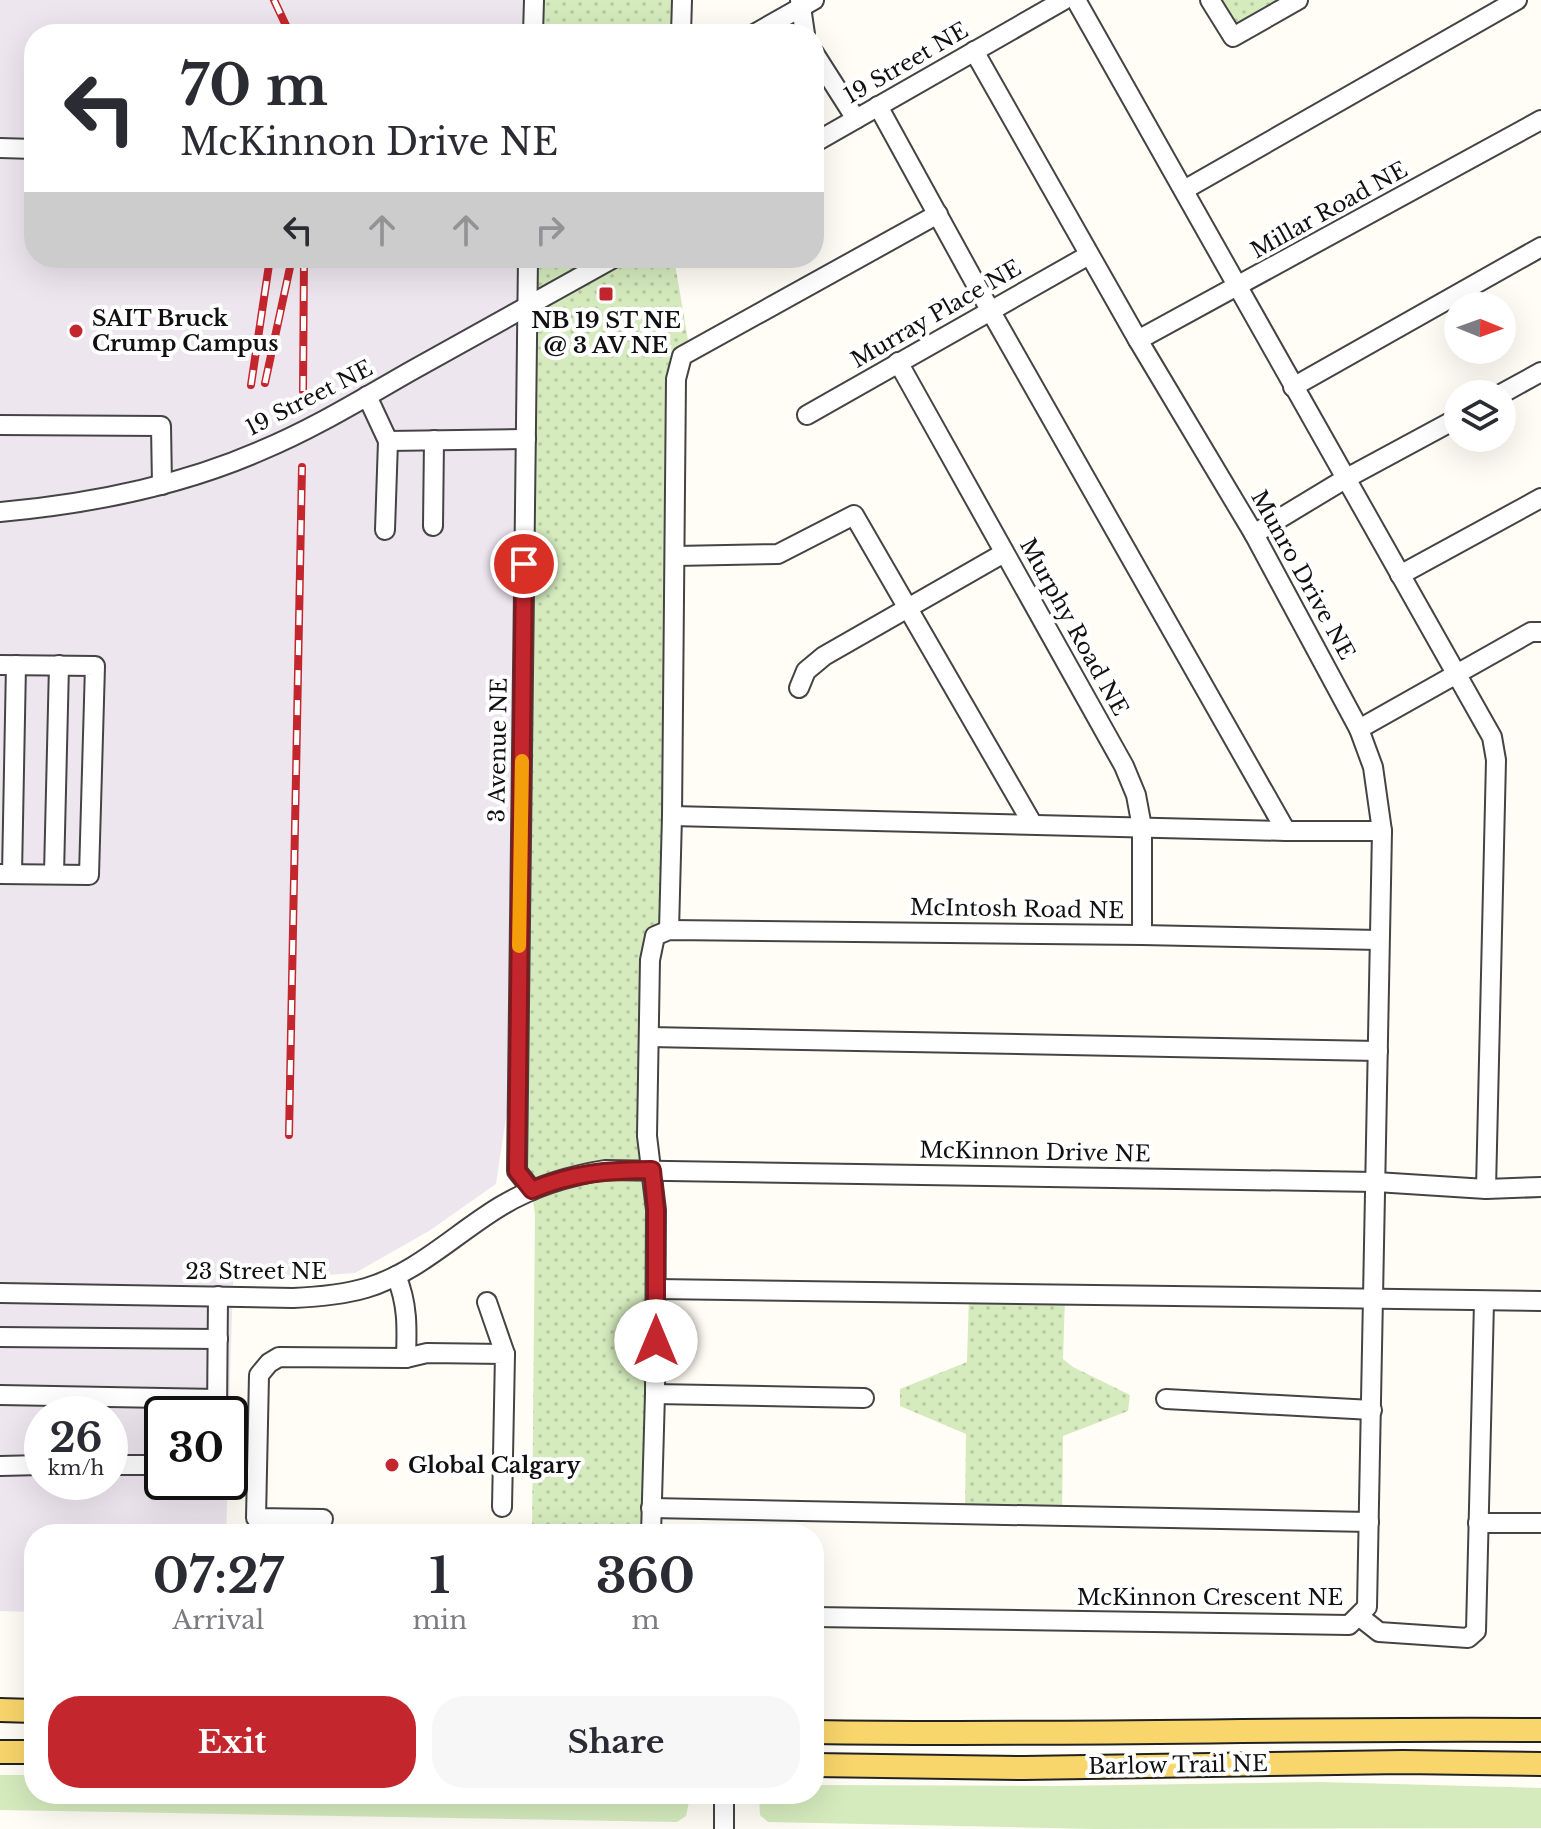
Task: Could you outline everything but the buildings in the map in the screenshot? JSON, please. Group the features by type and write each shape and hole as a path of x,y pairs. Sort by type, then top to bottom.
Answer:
{"main road":[{"path":"0,1710 24,1711"},
{"name":"Barlow Trail NE","path":"824,1732 1023,1734 1308,1729 1541,1730"},
{"path":"0,1752 24,1752"},
{"name":"Barlow Trail NE","path":"824,1765 1024,1768 1442,1762 1541,1764"}],"street":[{"path":"533,24 534,0"},
{"path":"681,24 682,0"},
{"name":"19 Street NE","path":"824,137 1064,0"},
{"path":"1076,0 1492,737 1496,760 1486,1189"},
{"path":"1210,0 1233,37 1298,0"},
{"path":"1184,190 1517,0"},
{"path":"770,24 805,3"},
{"path":"805,3 805,24"},
{"name":"Munro Drive NE","path":"974,51 1138,340 1254,534 1359,729 1373,767 1382,831 1376,1182"},
{"path":"824,69 856,119"},
{"path":"878,106 990,310 1286,831"},
{"name":"Millar Road NE","path":"1138,340 1541,120"},
{"path":"0,148 24,149"},
{"path":"651,1524 656,1210 647,1136 650,960 662,933 672,816 676,379 682,356 938,214"},
{"path":"1293,387 1541,247"},
{"name":"Murray Place NE","path":"807,415 1089,255"},
{"name":"3 Avenue NE","path":"528,268 517,1171 532,1190"},
{"name":"19 Street NE","path":"0,512 65,505 162,485 259,452 321,423 596,268"},
{"name":"Murphy Road NE","path":"898,362 1124,766 1136,795 1142,827 1142,935"},
{"path":"1516,386 1541,372"},
{"path":"367,396 388,441 385,530"},
{"path":"0,425 161,426 162,485"},
{"path":"1254,534 1345,479 1444,426"},
{"path":"388,441 526,439"},
{"path":"433,526 434,440"},
{"path":"1400,575 1541,498"},
{"path":"675,556 778,554 854,515 1032,823"},
{"path":"799,688 806,671 824,656 1004,553"},
{"path":"1359,729 1531,632 1541,632"},
{"path":"8,665 59,665 95,666 89,875 6,874 8,665"},
{"path":"54,874 59,665"},
{"path":"672,816 1382,831"},
{"name":"McIntosh Road NE","path":"662,933 1142,935 1379,940"},
{"path":"649,1037 1378,1051"},
{"name":"McKinnon Drive NE","path":"532,1190 557,1179 605,1170 1376,1182 1486,1189 1541,1187"},
{"name":"McKinnon Crescent NE","path":"824,1617 1349,1625 1360,1617 1367,1607 1376,1182"},
{"name":"23 Street NE","path":"0,1293 293,1298 337,1294 366,1288 396,1276 501,1206 532,1190"},
{"path":"396,1276 406,1307 406,1358"},
{"path":"656,1289 1541,1301"},
{"path":"217,1396 218,1296"},
{"path":"487,1302 505,1354 502,1507"},
{"path":"1360,1617 1379,1632 1468,1638 1476,1631 1484,1302"},
{"path":"0,1337 218,1339"},
{"path":"323,1519 256,1518 259,1375 269,1363 279,1357 406,1358 427,1353 505,1354"},
{"path":"655,1394 864,1398"},
{"path":"0,1395 144,1403"},
{"path":"1166,1399 1372,1410"},
{"path":"0,1466 24,1465"},
{"path":"651,1508 1369,1522"},
{"path":"1478,1523 1541,1523"},
{"path":"724,1804 724,1829"}],"shaded area":[{"path":"0,0 537,0 536,24 24,24 24,268 528,268 518,1038 496,1184 429,1231 355,1273 233,1282 230,1396 144,1396 144,1500 227,1500 226,1524 24,1524 24,1612 0,1611"}],"green space":[{"path":"537,0 682,0 681,24 536,24"},
{"path":"1210,0 1298,0 1233,37"},
{"path":"528,268 676,268 690,352 682,356 669,930 655,936 651,1524 532,1524 535,1215 532,1190 517,1171"},
{"path":"969,1294 1065,1296 1063,1359 1130,1395 1128,1411 1063,1436 1062,1515 965,1513 966,1434 900,1406 900,1389 967,1362"},
{"path":"0,1775 24,1775 24,1804 689,1804 686,1816 677,1822 0,1810"},
{"path":"1319,1782 1541,1788 1541,1828 1095,1829 768,1822 760,1815 759,1804 824,1804 824,1785"}],"railway":[{"path":"274,0 285,24"},
{"path":"251,385 269,268"},
{"path":"265,383 290,268"},
{"path":"303,391 304,268"},
{"path":"289,1135 302,467"}],"slow traffic":[{"path":"519,946 522,761"}],"place":[{"name":"NB 19 ST NE @ 3 AV NE","path":"606,294"},
{"name":"SAIT Bruck Crump Campus","path":"76,331"},
{"name":"Global Calgary","path":"392,1465"}],"route":[{"path":"524,564 517,1171 532,1190 557,1179 605,1170 652,1170 656,1210 656,1341"}]}
